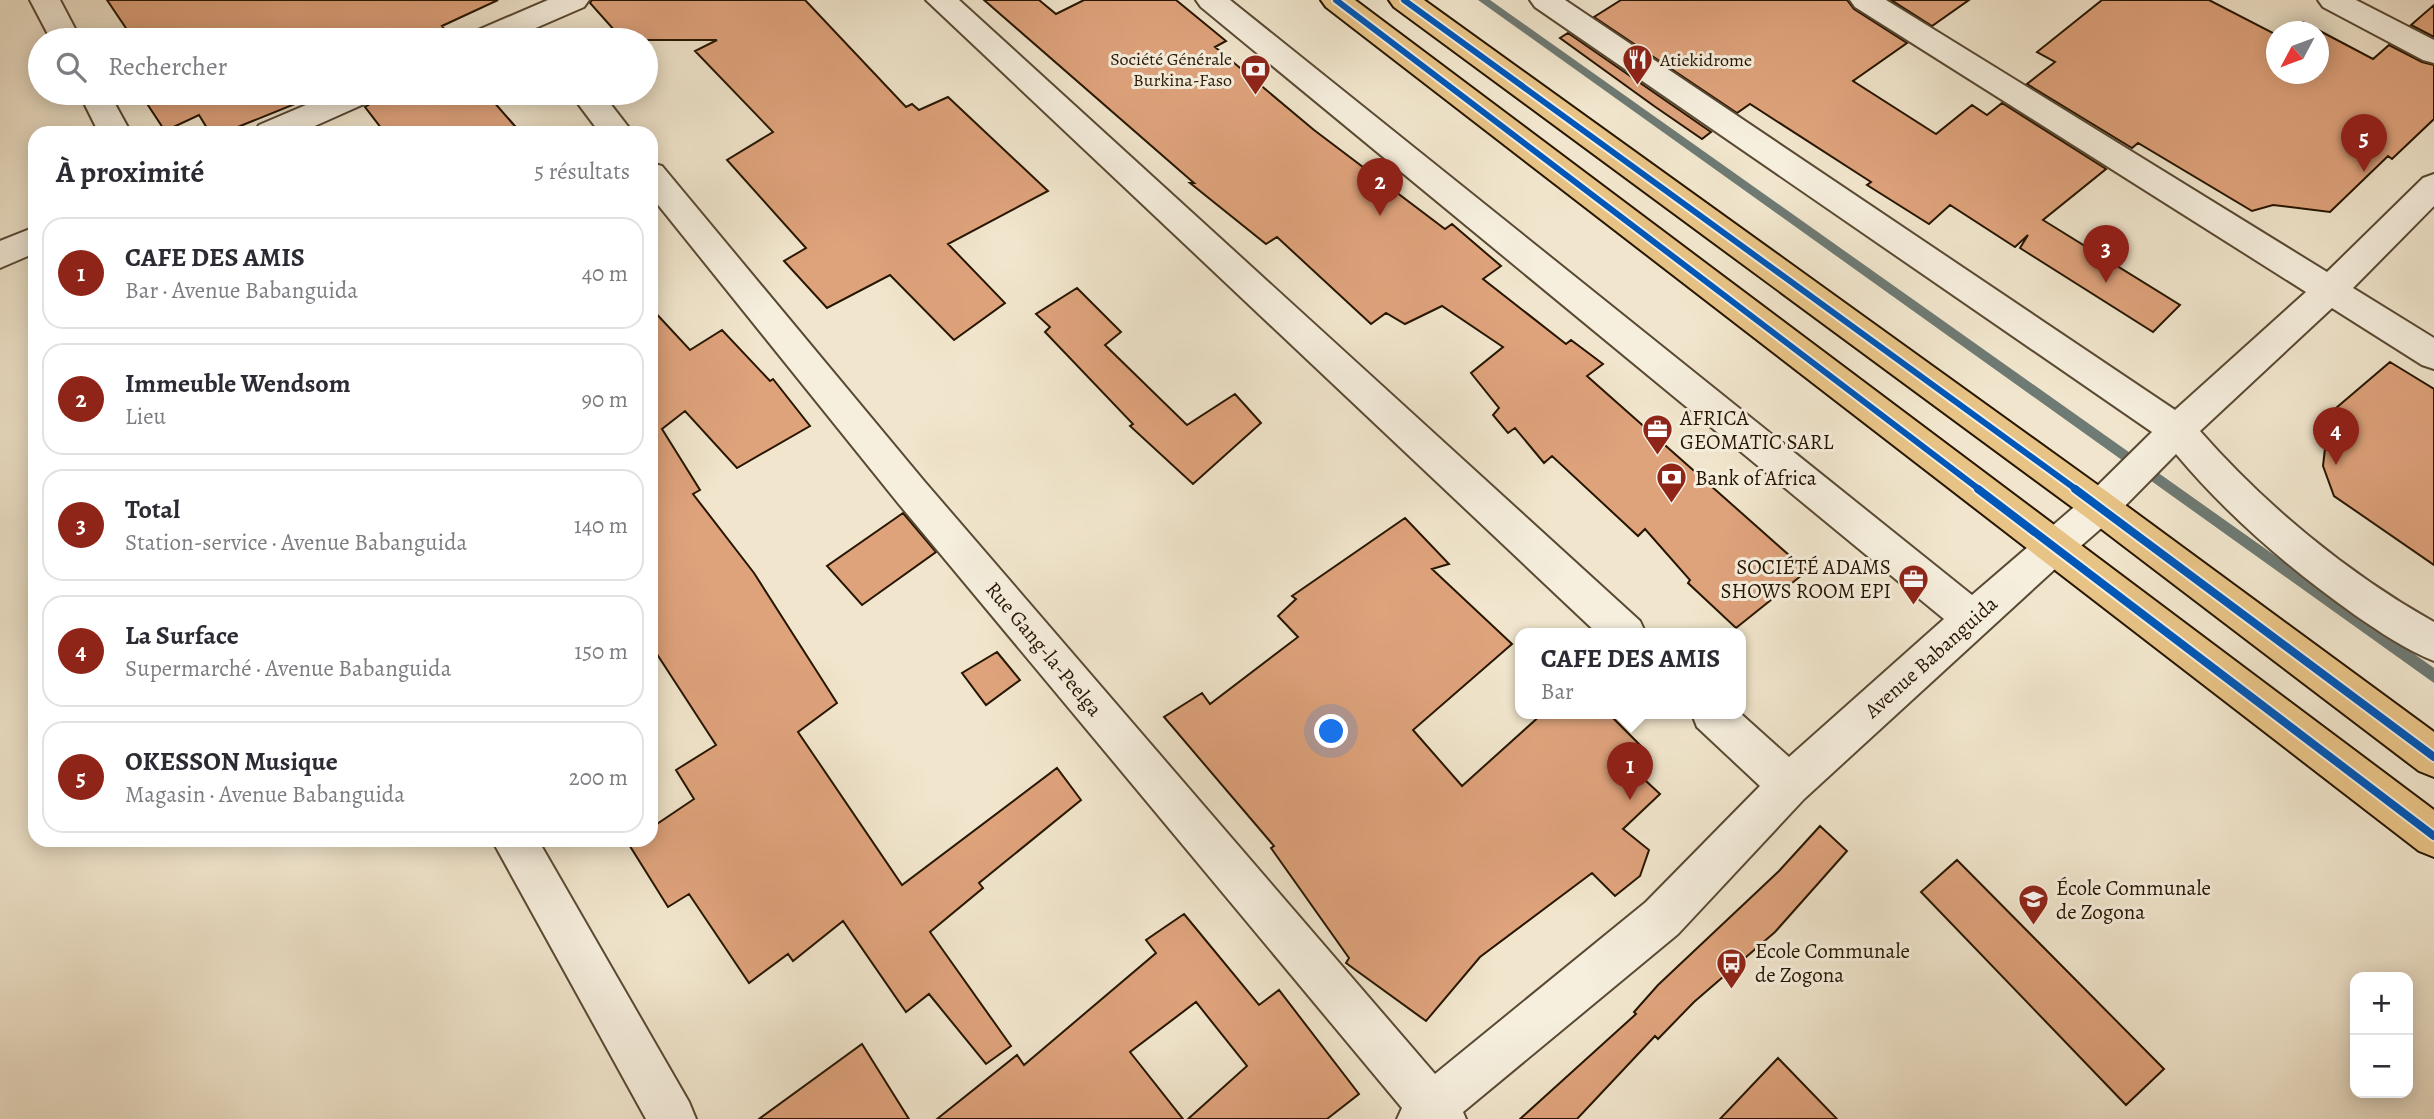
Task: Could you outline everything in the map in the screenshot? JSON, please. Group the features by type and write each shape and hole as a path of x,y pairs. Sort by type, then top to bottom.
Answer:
{"main road":[{"path":"1336,0 2434,836"},
{"path":"1404,0 2100,507 2434,757"}],"street":[{"path":"45,0 60,28"},
{"path":"508,28 574,0"},
{"path":"940,0 1620,628"},
{"path":"1211,0 1974,620"},
{"path":"1545,0 2177,430 2234,492 2295,544 2341,582 2408,629 2434,643"},
{"path":"1865,0 2328,292 2434,355"},
{"path":"2333,0 2434,53"},
{"path":"101,105 112,126"},
{"path":"286,126 334,105"},
{"path":"594,105 611,126"},
{"name":"Rue Gang-la-Peelga","path":"658,183 911,492 1432,1115"},
{"name":"Avenue Babanguida","path":"1432,1115 1662,918 1789,785 2053,546 2100,507 2177,430 2328,292 2434,186"},
{"path":"0,255 28,242"},
{"path":"1717,719 1789,785"},
{"path":"518,847 672,1119"}],"building":[{"path":"107,0 498,0 442,26 444,28 126,28"},
{"path":"592,0 805,0 906,107 912,104 919,110 948,97 1048,191 948,244 1005,303 954,340 890,275 827,308 784,261 806,248 727,160 773,132 695,51 717,40 658,40 658,28 612,28 590,3"},
{"path":"984,0 1039,0 1056,14 1084,0 1176,0 1226,41 1215,47 1314,130 1445,229 1452,224 1501,266 1483,279 1566,344 1571,340 1603,364 1587,376 1807,571 1736,628 1688,583 1690,580 1645,529 1638,536 1552,456 1544,463 1515,428 1508,433 1493,415 1499,408 1471,373 1503,347 1442,306 1405,324 1386,313 1371,324 1277,237 1266,244 1190,183 1194,183"},
{"path":"1621,0 1847,0 1854,9 1907,43 1853,81 1936,134 1972,105 1987,115 2002,103 2106,169 2043,220 2180,305 2153,332 2020,248 2028,235 2015,247 1950,205 1929,224 1867,185 1871,182 1750,104 1737,113 1594,17"},
{"path":"1891,0 1969,0 1932,26"},
{"path":"2102,0 2209,0 2266,29 2266,84 2329,84 2329,36 2373,59 2389,45 2422,62 2434,65 2434,119 2392,159 2388,156 2330,212 2273,205 2252,211 2138,143 2132,148 2027,84 2055,62 2037,52"},
{"path":"2434,5 2434,37 2411,25"},
{"path":"1568,33 1711,132 1702,139 1654,106 1560,38"},
{"path":"148,105 292,105 240,126 206,126 199,115 176,126 162,126"},
{"path":"496,105 515,126 380,126 365,107"},
{"path":"1077,288 1121,332 1105,345 1187,425 1235,394 1261,423 1193,484 1130,426 1133,424 1045,332 1050,327 1036,314"},
{"path":"658,316 690,350 722,330 770,381 773,379 810,426 737,468 685,411 662,429 700,490 693,494 754,573 837,703 798,732 902,885 1057,768 1081,800 979,883 983,888 930,932 1011,1046 986,1064 929,994 906,1012 843,921 793,961 788,954 749,983 689,894 668,907 630,847 658,847 658,823 694,799 676,770 716,745 658,656"},
{"path":"2390,362 2434,389 2434,565 2334,496 2323,466 2329,414"},
{"path":"903,513 936,552 862,605 827,566"},
{"path":"1405,518 1449,564 1432,569 1512,644 1413,730 1462,786 1536,719 1614,719 1647,752 1631,767 1660,794 1623,829 1649,850 1640,876 1615,896 1592,873 1480,957 1426,1021 1346,963 1349,958 1271,848 1274,846 1164,717 1202,693 1210,704 1298,637 1278,616 1296,599 1292,596"},
{"path":"997,652 1020,680 986,705 962,673"},
{"path":"1820,826 1847,851 1775,932 1694,1002 1658,1039 1655,1036 1577,1119 1520,1119 1636,1014 1634,1012 1658,985 1779,871"},
{"path":"1957,860 2164,1069 2126,1105 1921,892"},
{"path":"1184,914 1259,1005 1279,990 1359,1094 1327,1119 1188,1119 1247,1066 1196,1002 1130,1052 1183,1119 937,1119 1017,1055 1024,1065 1156,953 1146,940"},
{"path":"862,1044 909,1119 759,1119"},
{"path":"1778,1058 1837,1119 1720,1119"}],"waterway":[{"path":"1483,0 2434,676"}],"cycle path":[{"path":"1336,0 2434,836"},
{"path":"1404,0 2100,507 2434,757"}],"place":[{"name":"Atiekidrome","path":"1637,87"},
{"name":"Société Générale Burkina-Faso","path":"1255,96"},
{"name":"OKESSON Musique","path":"2364,172"},
{"name":"Immeuble Wendsom","path":"1380,216"},
{"name":"Total","path":"2106,283"},
{"name":"AFRICA GEOMATIC SARL","path":"1657,457"},
{"name":"La Surface","path":"2336,465"},
{"name":"Bank of Africa","path":"1672,505"},
{"name":"SOCIÉTÉ ADAMS SHOWS ROOM EPI","path":"1914,606"},
{"name":"CAFE DES AMIS","path":"1630,800"},
{"name":"École Communale de Zogona","path":"2033,927"},
{"name":"Ecole Communale de Zogona","path":"1732,990"}]}
